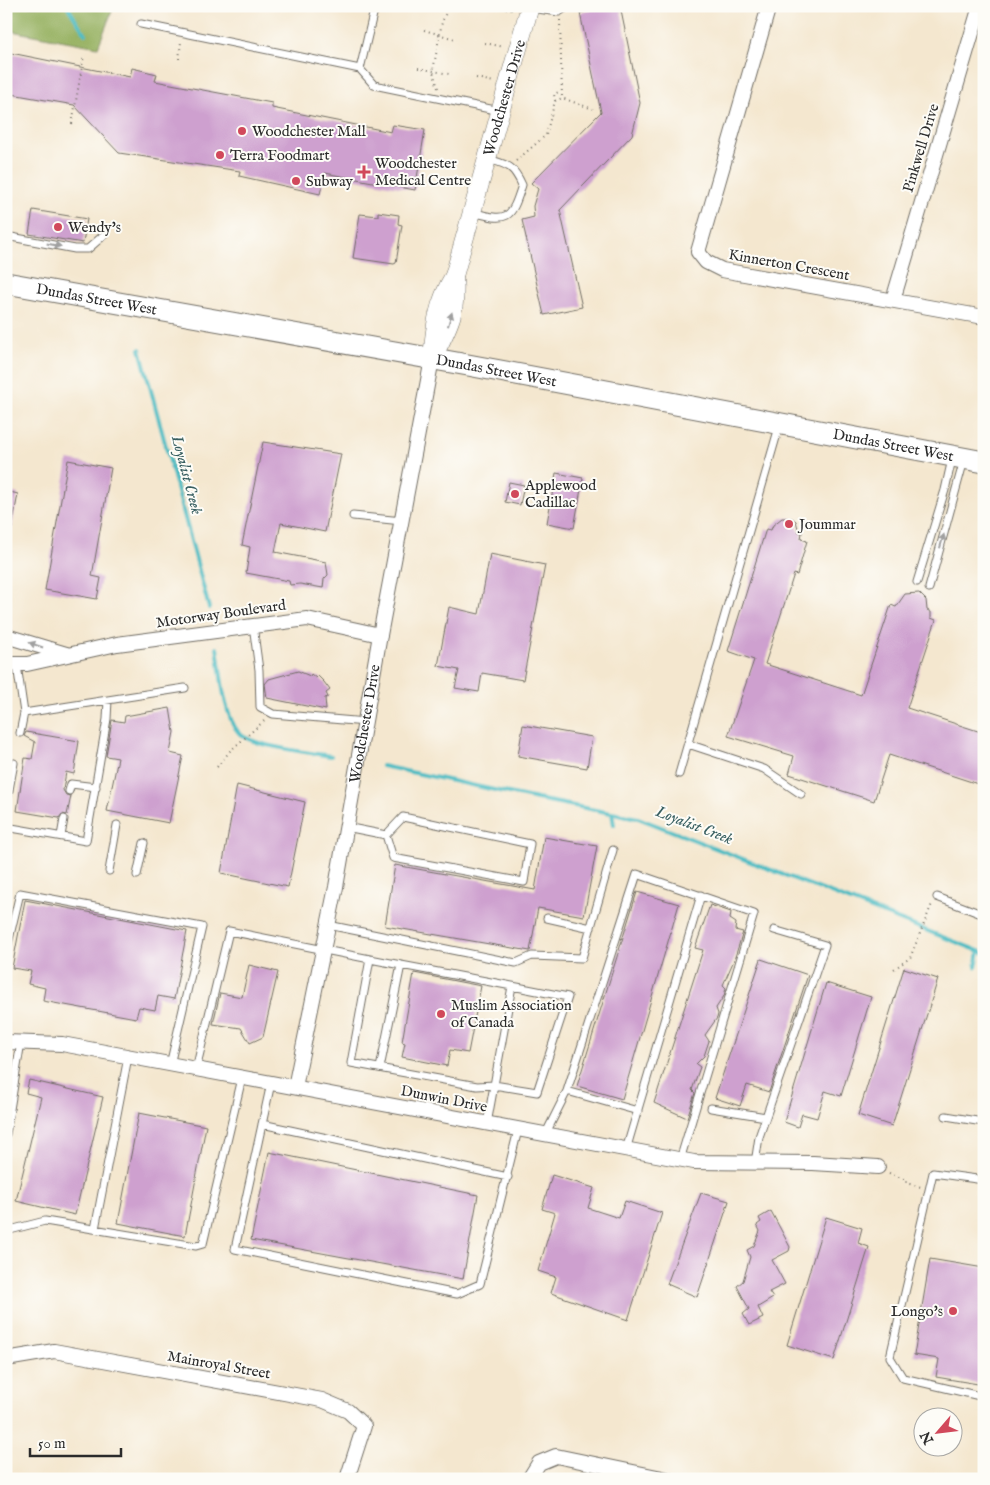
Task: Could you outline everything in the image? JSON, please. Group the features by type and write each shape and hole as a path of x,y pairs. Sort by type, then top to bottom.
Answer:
{"main road":[{"name":"Dundas Street West","path":"6,283 432,359 967,459"}],"street":[{"name":"Kinnerton Crescent","path":"769,6 698,252 706,262 722,270 984,317"},
{"name":"Pinkwell Drive","path":"893,300 980,6"},
{"name":"Woodchester Drive","path":"295,1086 324,950 366,722 380,634 432,359 435,323 442,295 454,276 529,9"},
{"name":"Motorway Boulevard","path":"12,665 117,644 307,619 380,634"},
{"name":"Motorway Boulevard","path":"6,636 66,654"},
{"name":"Dunwin Drive","path":"6,1042 21,1041 62,1044 196,1070 295,1086 680,1160 755,1164 813,1163 878,1167"},
{"name":"Mainroyal Street","path":"6,1359 54,1351 322,1400 348,1411 364,1426 347,1479"},
{"path":"529,1479 538,1463 556,1456 666,1479"}],"lane":[{"path":"529,9 560,12 568,6"},
{"path":"360,69 373,7"},
{"path":"141,24 360,69 374,85 440,97 500,111"},
{"path":"472,212 500,218 514,209 522,185 516,171 510,166 486,158"},
{"path":"6,236 74,249 88,249 104,235"},
{"path":"679,774 779,424"},
{"path":"916,582 945,490 967,459"},
{"path":"929,588 967,459"},
{"path":"353,516 402,521"},
{"path":"253,625 259,670 260,707 273,714 366,722"},
{"path":"12,665 24,713 20,732"},
{"path":"24,713 185,688"},
{"path":"6,827 86,841 96,787 108,700"},
{"path":"688,744 764,769 802,794"},
{"path":"6,806 14,763"},
{"path":"69,792 70,784 96,787"},
{"path":"403,817 530,844 524,882 393,858 386,835 403,817"},
{"path":"61,836 64,819"},
{"path":"109,871 117,825"},
{"path":"346,827 386,835"},
{"path":"137,875 144,843"},
{"path":"328,925 516,963 532,956 582,958 613,850"},
{"path":"545,1135 567,1091 636,874 754,914 680,1160"},
{"path":"6,952 20,893 202,927 170,1065"},
{"path":"626,1150 701,896"},
{"path":"937,897 984,915"},
{"path":"547,918 591,928"},
{"path":"755,1164 759,1137 826,945 774,930"},
{"path":"196,1070 229,932 512,986 568,997 537,1092 494,1085 477,1086 351,1063 370,959"},
{"path":"380,1068 401,965"},
{"path":"487,1124 512,986"},
{"path":"6,1134 21,1041"},
{"path":"95,1229 128,1057"},
{"path":"6,1231 45,1220 196,1246 202,1244 242,1078"},
{"path":"271,1083 235,1249 457,1294 480,1284 508,1177 518,1130"},
{"path":"567,1091 638,1111"},
{"path":"711,1108 766,1117"},
{"path":"946,1116 983,1122"},
{"path":"262,1124 508,1177"},
{"path":"984,1180 933,1173 890,1358 903,1378 984,1397"}],"path":[{"path":"440,97 433,71 442,22 448,6"},
{"path":"496,6 529,9"},
{"path":"560,12 562,98"},
{"path":"424,30 455,39"},
{"path":"179,59 183,32"},
{"path":"485,43 518,48"},
{"path":"72,124 84,55"},
{"path":"418,68 450,74"},
{"path":"476,78 507,85"},
{"path":"510,166 546,135 555,102 554,94 561,91"},
{"path":"555,102 562,98 593,108"},
{"path":"217,767 230,751 273,714"},
{"path":"894,969 910,958 932,904"},
{"path":"878,1167 906,1180 906,1183 928,1189"}],"green space":[{"path":"6,6 114,6 98,47 6,30"}],"building":[{"path":"592,6 620,6 640,103 632,135 560,210 582,307 544,315 522,220 534,217 533,206 538,189 531,183 601,112 580,13 593,9"},
{"name":"Woodchester Mall","path":"6,52 130,77 132,68 157,74 155,81 272,103 272,108 391,132 393,125 425,130 415,190 325,173 320,194 239,176 240,171 119,153 74,105 6,93"},
{"name":"Wendy's","path":"33,210 87,219 83,243 29,234"},
{"path":"378,212 399,215 398,224 402,225 396,263 394,264 353,258 360,214 378,216"},
{"path":"263,442 341,454 325,532 281,523 275,552 326,562 328,575 324,579 323,588 300,584 290,585 289,581 246,573 250,547 242,545"},
{"path":"68,460 111,468 92,576 101,578 97,599 45,590"},
{"path":"556,473 583,478 574,528 547,523"},
{"name":"Applewood Cadillac","path":"509,482 524,485 520,505 505,502"},
{"path":"6,491 18,494 11,532 6,531"},
{"path":"782,518 792,518 796,521 799,532 802,532 801,539 807,541 797,575 794,574 765,664 861,695 891,605 896,607 905,594 919,593 926,600 927,610 931,612 931,618 936,620 907,708 984,733 984,786 889,755 874,801 789,774 794,756 728,736 754,660 728,651 766,529 771,530 773,525"},
{"path":"490,554 545,565 523,680 482,673 479,692 455,688 459,670 438,666 449,607 479,614"},
{"path":"298,671 310,676 311,674 316,678 318,676 330,690 326,693 328,697 325,698 326,710 267,698 265,684 269,679"},
{"path":"170,708 174,732 170,753 183,756 169,823 107,811 118,758 106,756 112,720 124,722 125,716"},
{"path":"523,725 592,737 587,768 518,756"},
{"path":"26,732 79,741 74,774 66,772 63,790 66,795 71,796 67,815 62,814 59,818 17,811 25,758 32,759 35,742 24,736"},
{"path":"237,785 305,802 288,887 221,873"},
{"path":"544,837 597,846 584,916 538,908 530,951 385,926 395,865 535,890"},
{"path":"637,892 679,904 622,1099 577,1086"},
{"path":"25,900 187,931 174,999 158,996 155,1010 139,1007 136,1018 43,1001 45,988 28,984 31,971 12,968"},
{"path":"710,905 731,912 730,919 736,923 735,930 743,932 723,985 726,988 724,996 716,1008 717,1018 705,1035 709,1041 704,1056 696,1064 700,1067 692,1090 695,1093 687,1118 654,1103 703,950 695,948"},
{"path":"761,959 808,975 769,1092 747,1085 740,1106 715,1098"},
{"path":"249,965 278,972 263,1037 250,1043 241,1028 213,1024 220,993 242,997"},
{"path":"904,968 938,979 892,1126 858,1115"},
{"name":"Muslim Association of Canada","path":"414,973 481,986 468,1053 450,1050 447,1066 402,1057 405,1043 402,1042"},
{"path":"826,983 871,997 841,1096 825,1091 817,1118 802,1114 798,1127 784,1122"},
{"path":"29,1080 103,1097 75,1215 16,1201 41,1097 26,1093"},
{"path":"139,1113 206,1126 185,1236 118,1223"},
{"path":"269,1152 478,1195 463,1279 251,1240"},
{"path":"552,1175 594,1188 588,1208 619,1218 625,1201 662,1213 628,1320 551,1293 556,1277 538,1271 555,1213 542,1209"},
{"path":"701,1193 729,1201 697,1297 667,1284"},
{"path":"771,1211 790,1247 789,1251 772,1260 785,1284 769,1292 773,1298 758,1307 763,1318 749,1325 743,1314 749,1309 737,1286 743,1281 750,1257 747,1250 754,1246 760,1231 757,1225 761,1222 759,1218"},
{"path":"826,1217 862,1228 858,1243 869,1247 834,1360 787,1345"},
{"name":"Longo's","path":"930,1259 984,1268 984,1385 936,1377 939,1359 914,1355"}],"waterway":[{"name":"Loyalist Creek","path":"67,6 85,34"},
{"name":"Loyalist Creek","path":"140,349 209,608"},
{"name":"Loyalist Creek","path":"217,648 226,704 229,715 239,733 255,742 331,756"},
{"name":"Loyalist Creek","path":"382,766 638,818 984,953"},
{"path":"612,813 614,825"},
{"path":"976,967 979,951"}],"place":[{"name":"Woodchester Mall","path":"242,131"},
{"name":"Terra Foodmart","path":"220,155"},
{"name":"Woodchester Medical Centre","path":"364,172"},
{"name":"Subway","path":"296,181"},
{"name":"Wendy's","path":"58,227"},
{"name":"Applewood Cadillac","path":"515,494"},
{"name":"Joummar","path":"789,524"},
{"name":"Muslim Association of Canada","path":"441,1014"},
{"name":"Longo's","path":"953,1311"}]}
